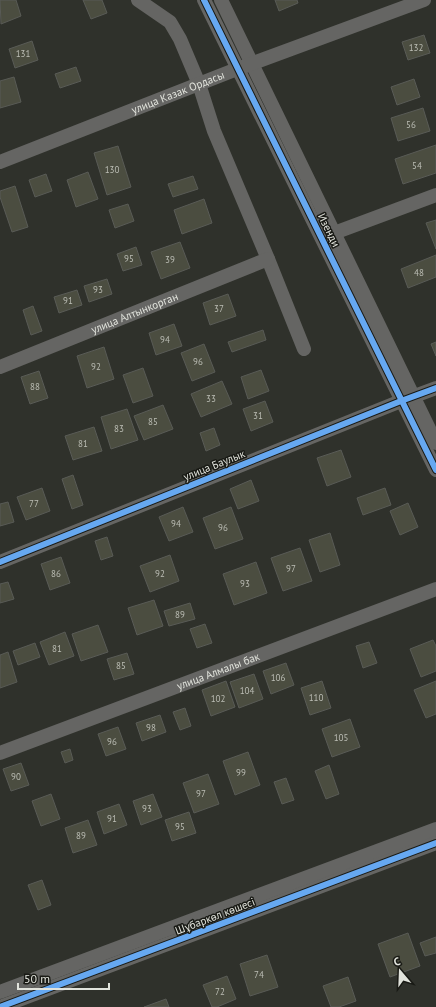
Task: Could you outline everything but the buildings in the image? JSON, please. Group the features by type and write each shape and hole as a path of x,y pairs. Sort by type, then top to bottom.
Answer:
{"street":[{"path":"138,0 170,22 180,39 199,84 214,131 304,349"},
{"name":"Изенди","path":"204,0 238,69 328,235"},
{"name":"Изенди","path":"221,0 252,64 328,235 407,398 436,470"},
{"name":"улица Казак Ордасы","path":"0,162 238,69 424,0"},
{"path":"328,235 436,195"},
{"name":"улица Алтынкорган","path":"0,367 268,259"},
{"name":"улица Баулык","path":"0,562 407,398 436,388"},
{"name":"Изенди","path":"407,398 436,443"},
{"name":"улица Алмалы бак","path":"0,753 436,589"},
{"name":"Шұбаркөл көшесі","path":"0,992 436,829"},
{"name":"Шұбаркөл көшесі","path":"0,1007 436,843"}],"cycle path":[{"path":"204,0 436,470"},
{"path":"0,562 436,388"},
{"path":"0,1007 436,843"}]}
